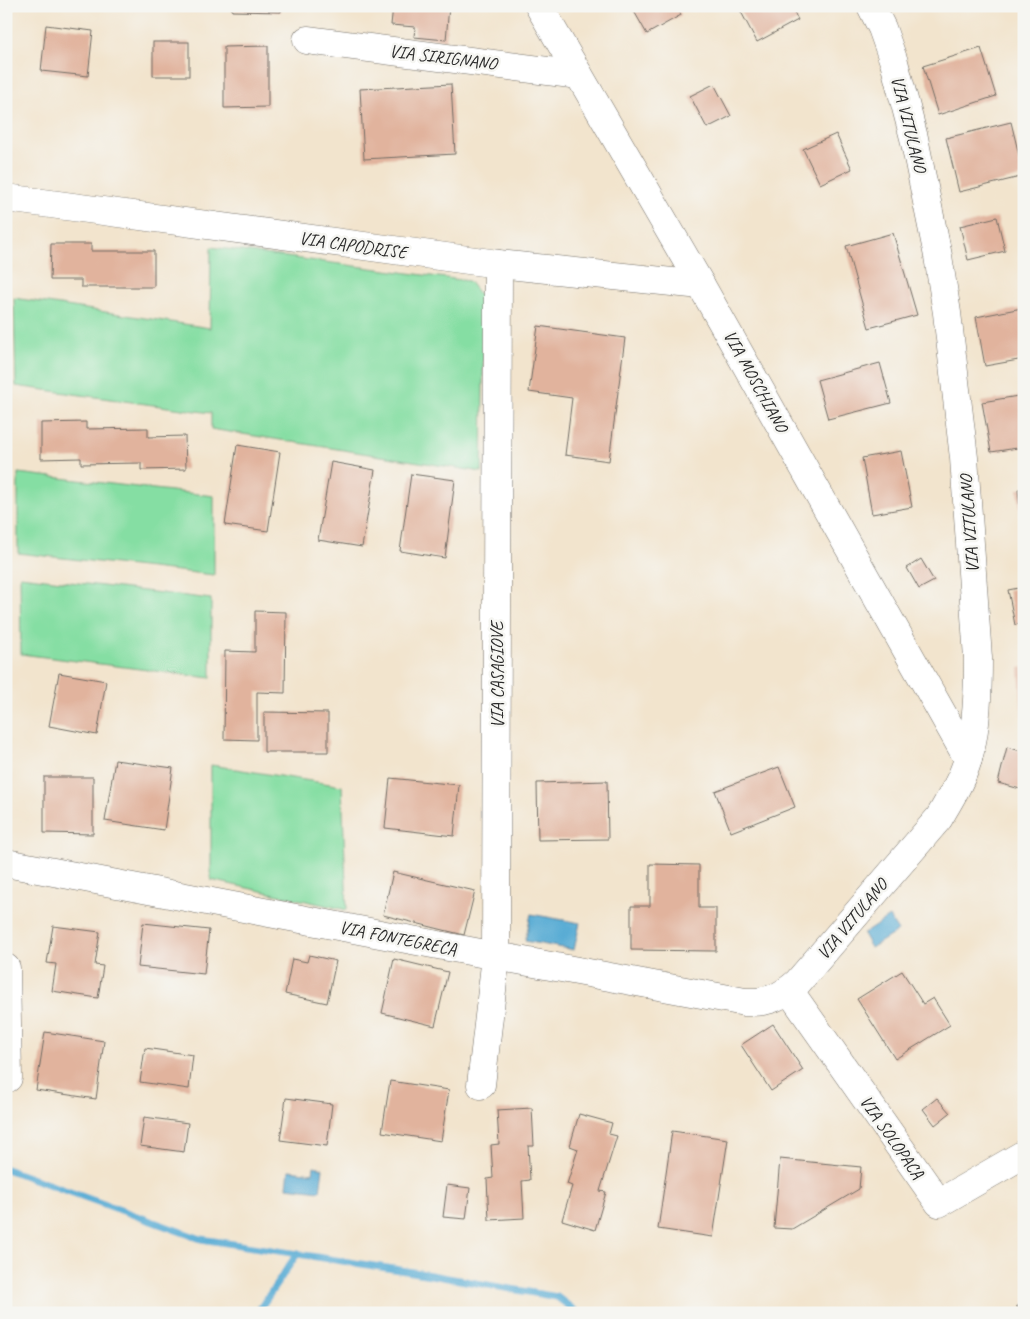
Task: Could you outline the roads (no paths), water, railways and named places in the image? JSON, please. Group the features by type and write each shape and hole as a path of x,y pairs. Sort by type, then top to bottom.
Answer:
{"street":[{"name":"VIA MOSCHIANO","path":"539,6 701,285 968,759"},
{"name":"VIA VITULANO","path":"789,990 798,982 938,818 951,798 968,759 976,709 978,658 964,458 947,313 938,256 914,138 891,50 871,6"},
{"name":"VIA SIRIGNANO","path":"307,40 579,75"},
{"name":"VIA CAPODRISE","path":"6,198 498,264 701,285"},
{"name":"VIA CASAGIOVE","path":"481,1085 496,956 498,264"},
{"name":"VIA FONTEGRECA","path":"6,863 745,1002 769,1000 783,995 789,990"},
{"path":"6,968 8,1078"},
{"name":"VIA SOLOPACA","path":"789,990 939,1203 1024,1154"}],"water":[{"path":"531,914 580,923 574,950 525,941"},
{"path":"889,917 898,931 871,948 863,934"},
{"path":"314,1166 323,1168 320,1191 287,1187 289,1170 313,1173"}],"waterway":[{"path":"6,1169 201,1239 557,1297 578,1313"},
{"path":"257,1313 297,1254"}]}
